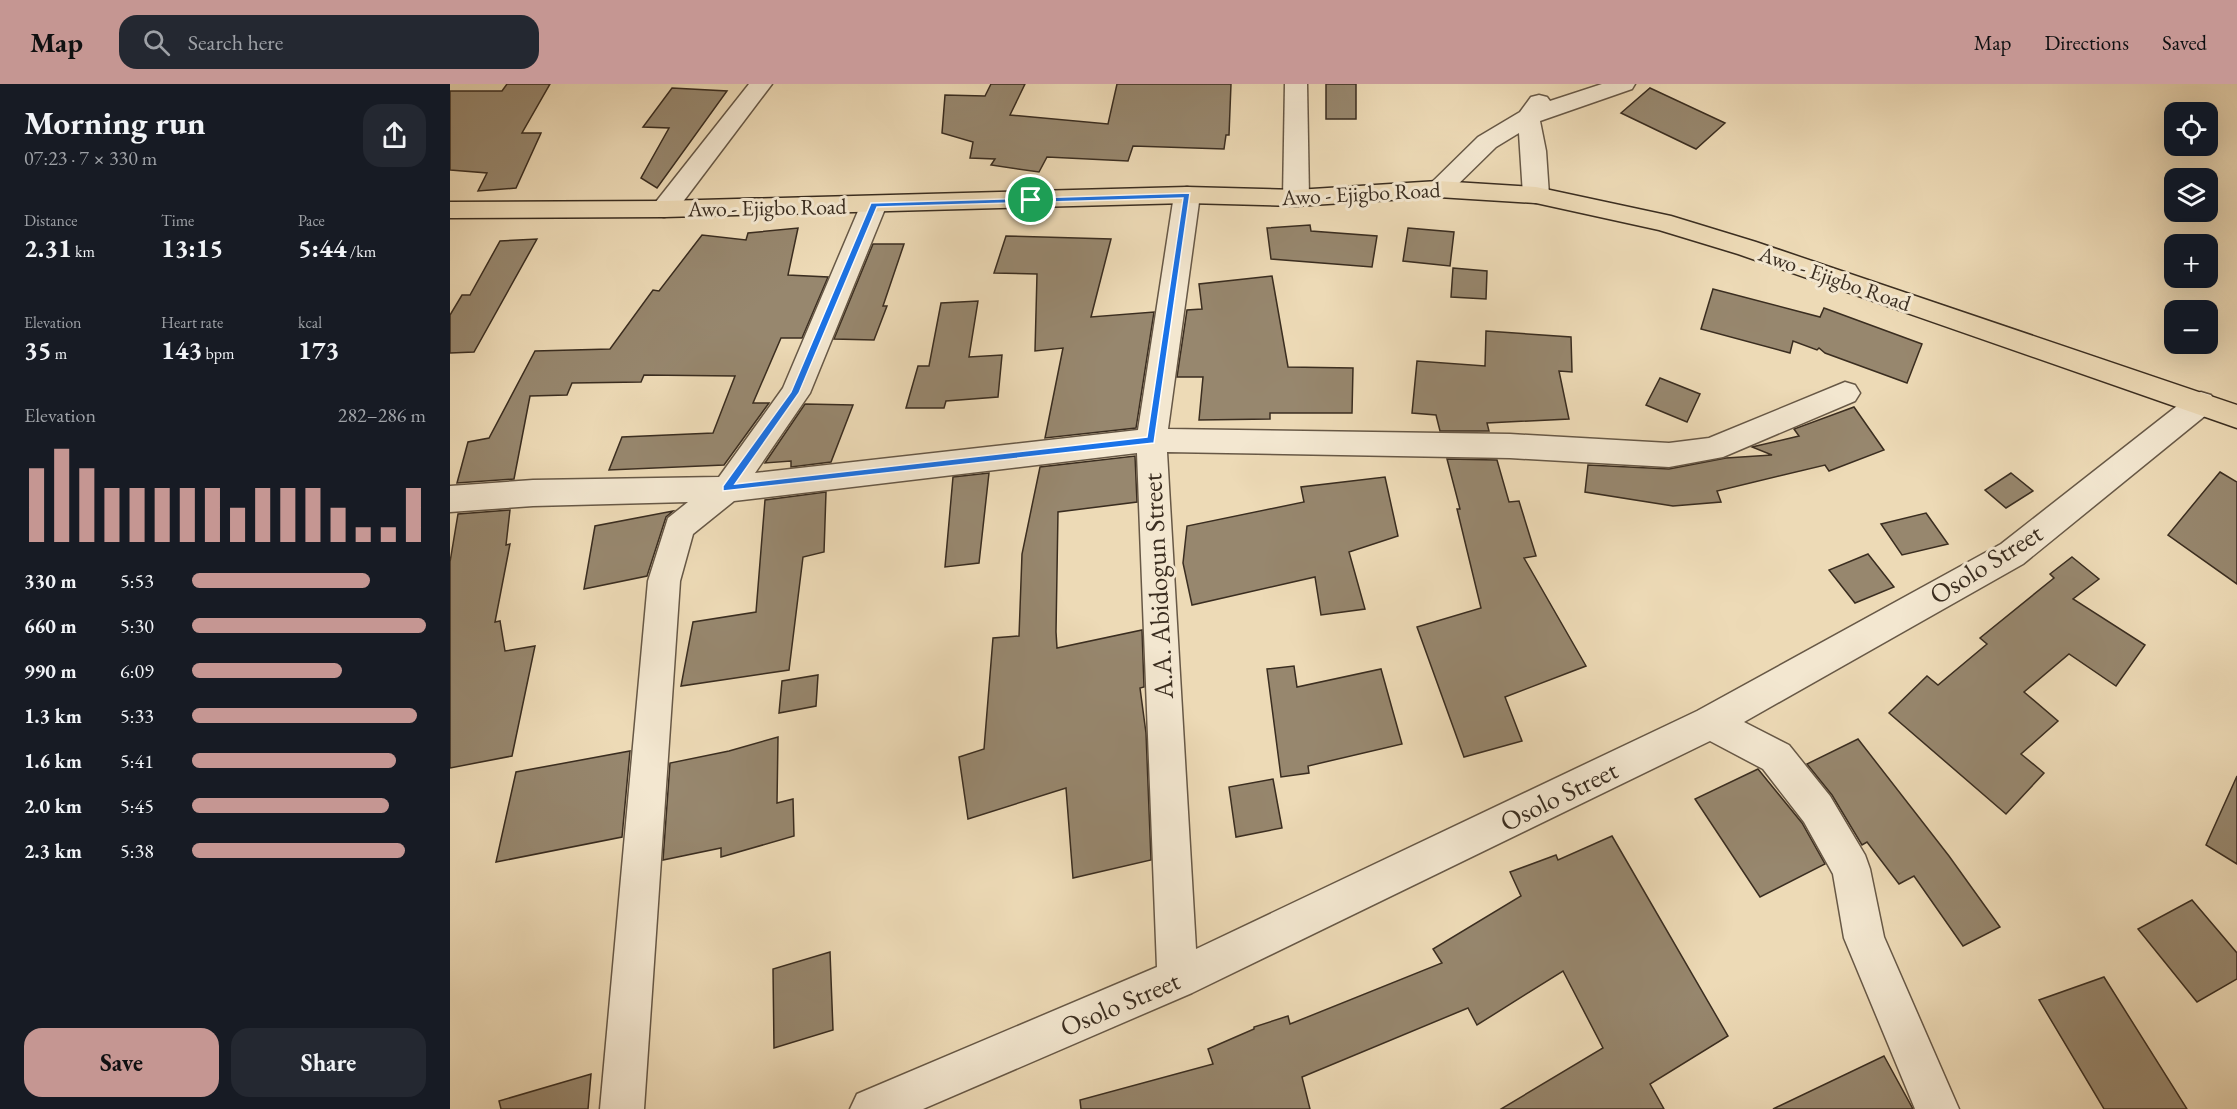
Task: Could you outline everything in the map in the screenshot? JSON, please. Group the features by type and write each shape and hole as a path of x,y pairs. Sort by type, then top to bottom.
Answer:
{"main road":[{"name":"Awo - Ejigbo Road","path":"450,210 664,209 1187,195 1296,198 1438,189 1536,195 1662,222 1736,245 2237,417"}],"street":[{"path":"664,209 761,84"},
{"path":"1296,84 1296,198"},
{"path":"1536,195 1534,151 1528,117 1553,84"},
{"path":"1438,189 1487,142 1528,117 1624,84"},
{"name":"A.A. Abidogun Street","path":"1178,979 1151,440 1187,195"},
{"path":"622,1109 664,581 679,527 727,489 795,393 874,204"},
{"path":"450,500 471,496 533,493 727,489 1151,440 1510,446 1669,454 1712,449 1845,393"},
{"name":"Osolo Street","path":"872,1109 1178,979 1710,723 2012,554 2201,403"},
{"path":"1710,723 1776,757 1817,808 1851,869 1864,938 1937,1109"}],"building":[{"path":"507,84 550,84 522,133 541,133 516,188 478,191 487,173 450,170 450,91 502,91"},
{"path":"991,84 1025,84 1010,115 1108,124 1117,84 1231,84 1229,135 1226,135 1224,149 1133,146 1128,161 1047,157 1039,172 991,165 995,159 970,158 973,142 942,133 945,95 985,96"},
{"path":"1326,84 1356,84 1356,119 1326,119"},
{"path":"672,88 727,91 657,188 641,178 669,128 643,127"},
{"path":"1650,88 1725,123 1696,149 1621,113"},
{"path":"1310,225 1311,231 1377,236 1372,267 1271,259 1267,228"},
{"path":"798,228 788,275 828,277 802,338 781,338 753,403 769,403 724,465 609,470 622,437 713,433 735,376 644,375 641,382 572,383 567,395 530,396 514,479 457,483 468,442 489,438 535,351 610,349 653,290 659,291 702,235 746,240 748,233"},
{"path":"1408,228 1454,232 1450,266 1403,261"},
{"path":"1006,236 1111,239 1091,317 1154,312 1136,428 1045,438 1063,348 1035,351 1037,274 994,273"},
{"path":"537,239 474,352 450,353 450,315 462,295 470,295 500,241"},
{"path":"873,244 904,244 883,306 887,306 874,340 834,339"},
{"path":"1453,268 1487,271 1486,299 1451,297"},
{"path":"1272,276 1288,367 1353,368 1352,413 1270,413 1270,419 1199,420 1203,377 1177,377 1187,310 1202,309 1199,284"},
{"path":"1713,289 1820,317 1824,308 1922,344 1907,383 1825,353 1819,348 1817,350 1793,341 1790,353 1701,329"},
{"path":"978,301 969,357 1002,355 998,397 946,401 944,408 906,408 918,366 929,366 941,303"},
{"path":"1486,331 1571,337 1572,372 1559,371 1569,419 1487,423 1489,431 1440,431 1436,415 1412,413 1417,361 1485,366"},
{"path":"1660,378 1700,394 1687,422 1646,405"},
{"path":"805,404 853,405 831,462 791,467 791,461 765,463"},
{"path":"1854,407 1884,450 1829,471 1825,465 1717,491 1721,502 1673,506 1585,492 1588,465 1669,469 1726,458 1772,455 1752,447 1799,436 1794,429"},
{"path":"1135,456 1137,502 1058,512 1056,632 1057,648 1142,630 1144,687 1140,688 1146,733 1151,860 1073,878 1066,788 968,819 959,757 984,749 993,638 1019,636 1022,554 1040,467"},
{"path":"1447,459 1497,460 1509,502 1519,501 1536,556 1524,558 1586,666 1505,697 1522,741 1464,757 1417,627 1481,608"},
{"path":"2220,472 2237,482 2237,584 2168,535"},
{"path":"989,473 979,563 945,567 953,477"},
{"path":"2011,473 2033,491 2006,508 1985,490"},
{"path":"1385,477 1398,536 1349,552 1365,609 1321,615 1315,577 1192,605 1183,563 1187,526 1304,502 1301,487"},
{"path":"826,492 824,552 803,557 789,670 681,686 693,622 756,612 765,500"},
{"path":"510,510 506,545 510,544 495,622 500,621 505,651 535,646 512,756 450,768 450,562 458,514"},
{"path":"673,511 666,517 647,576 584,589 595,526"},
{"path":"1926,513 1948,544 1902,555 1881,524"},
{"path":"1868,554 1894,587 1855,603 1829,570"},
{"path":"2072,557 2099,579 2073,599 2145,645 2116,686 2069,654 2024,692 2058,721 2021,754 2044,773 2006,814 1889,713 1927,676 1938,685 1987,644 1980,638 2054,578 2050,574"},
{"path":"1294,666 1297,687 1381,669 1402,744 1308,766 1309,773 1281,777 1267,669"},
{"path":"818,675 816,706 779,713 782,681"},
{"path":"778,737 777,803 793,799 794,836 721,857 721,848 663,860 670,763 729,751"},
{"path":"1858,739 1949,856 2000,927 1963,946 1914,876 1899,884 1867,842 1862,845 1832,795 1807,764"},
{"path":"630,751 622,837 496,862 516,772"},
{"path":"1758,769 1802,823 1825,864 1760,897 1695,799"},
{"path":"2237,776 2237,864 2206,845"},
{"path":"1273,779 1282,828 1236,837 1229,787"},
{"path":"1612,836 1728,1036 1650,1084 1664,1109 1501,1109 1603,1048 1563,971 1477,1025 1468,1008 1302,1077 1310,1109 1081,1109 1080,1100 1213,1064 1208,1049 1254,1029 1254,1027 1288,1016 1290,1024 1442,963 1433,949 1521,896 1510,872 1556,855 1558,860"},
{"path":"2192,900 2237,953 2237,979 2197,1002 2138,929"},
{"path":"830,952 833,1030 774,1048 773,969"},
{"path":"2104,977 2187,1109 2104,1109 2039,1000"},
{"path":"1884,1056 1913,1109 1773,1109"},
{"path":"591,1074 588,1109 501,1109 499,1101"}],"route":[{"path":"1187,195 1151,440 727,489 795,393 874,204 1031,200 1187,195"}]}
